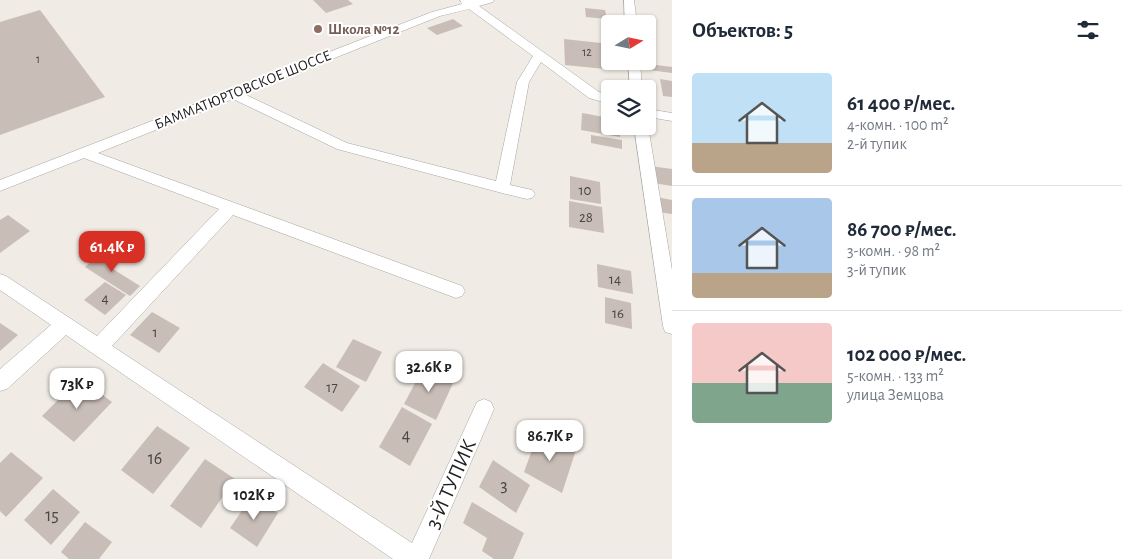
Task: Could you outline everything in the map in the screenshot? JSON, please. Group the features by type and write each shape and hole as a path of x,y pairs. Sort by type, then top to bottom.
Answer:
{"street":[{"name":"БАММАТЮРТОВСКОЕ ШОССЕ","path":"0,186 467,2 489,0"},
{"path":"629,0 630,15"},
{"path":"467,2 594,95 601,97"},
{"path":"502,188 523,82 540,55"},
{"path":"233,94 342,146 527,194"},
{"path":"656,114 672,116"},
{"path":"642,135 672,326"},
{"path":"84,153 456,291"},
{"path":"99,346 231,207"},
{"path":"0,281 416,559"},
{"path":"0,382 65,324"},
{"name":"3-Й ТУПИК","path":"416,559 484,409"}],"building":[{"path":"313,0 348,0 353,4 326,13"},
{"path":"585,8 605,10 606,15 601,15 601,18 586,17"},
{"path":"40,10 105,97 0,135 0,22"},
{"path":"453,19 463,26 437,35 427,28"},
{"path":"564,39 601,43 601,69 565,65"},
{"path":"656,65 672,67 672,73 649,70 656,70"},
{"path":"660,79 672,81 672,97 663,96"},
{"path":"582,113 601,116 601,134 581,130"},
{"path":"591,135 622,140 622,149 591,143"},
{"path":"650,166 672,169 672,186 653,183"},
{"path":"570,176 600,182 601,204 570,199"},
{"path":"656,197 672,200 672,214 658,212"},
{"path":"569,201 602,207 604,233 569,227"},
{"path":"8,215 30,231 0,253 0,220"},
{"path":"103,251 122,260 113,269 140,286 130,296 85,267"},
{"path":"597,264 631,271 633,294 598,287"},
{"path":"105,282 126,295 105,315 84,300"},
{"path":"605,297 631,303 632,329 605,323"},
{"path":"152,312 180,328 159,353 130,335"},
{"path":"0,323 18,335 0,351"},
{"path":"353,339 382,352 366,382 336,367"},
{"path":"323,363 360,386 342,412 304,387"},
{"path":"424,366 454,381 436,420 404,404"},
{"path":"80,378 112,402 74,442 42,416"},
{"path":"402,407 432,424 410,466 379,447"},
{"path":"157,426 190,448 153,494 121,470"},
{"path":"539,431 576,450 562,493 524,472"},
{"path":"11,452 43,478 6,517 0,511 0,463"},
{"path":"205,459 235,479 201,528 170,506"},
{"path":"493,460 530,485 516,513 479,487"},
{"path":"53,489 80,512 51,545 24,520"},
{"path":"252,496 278,513 257,547 230,528"},
{"path":"472,502 524,533 513,559 494,559 482,551 487,538 463,523"},
{"path":"85,522 112,542 99,559 69,559 61,552"}],"place":[{"name":"Школа №12","path":"318,29"}]}
